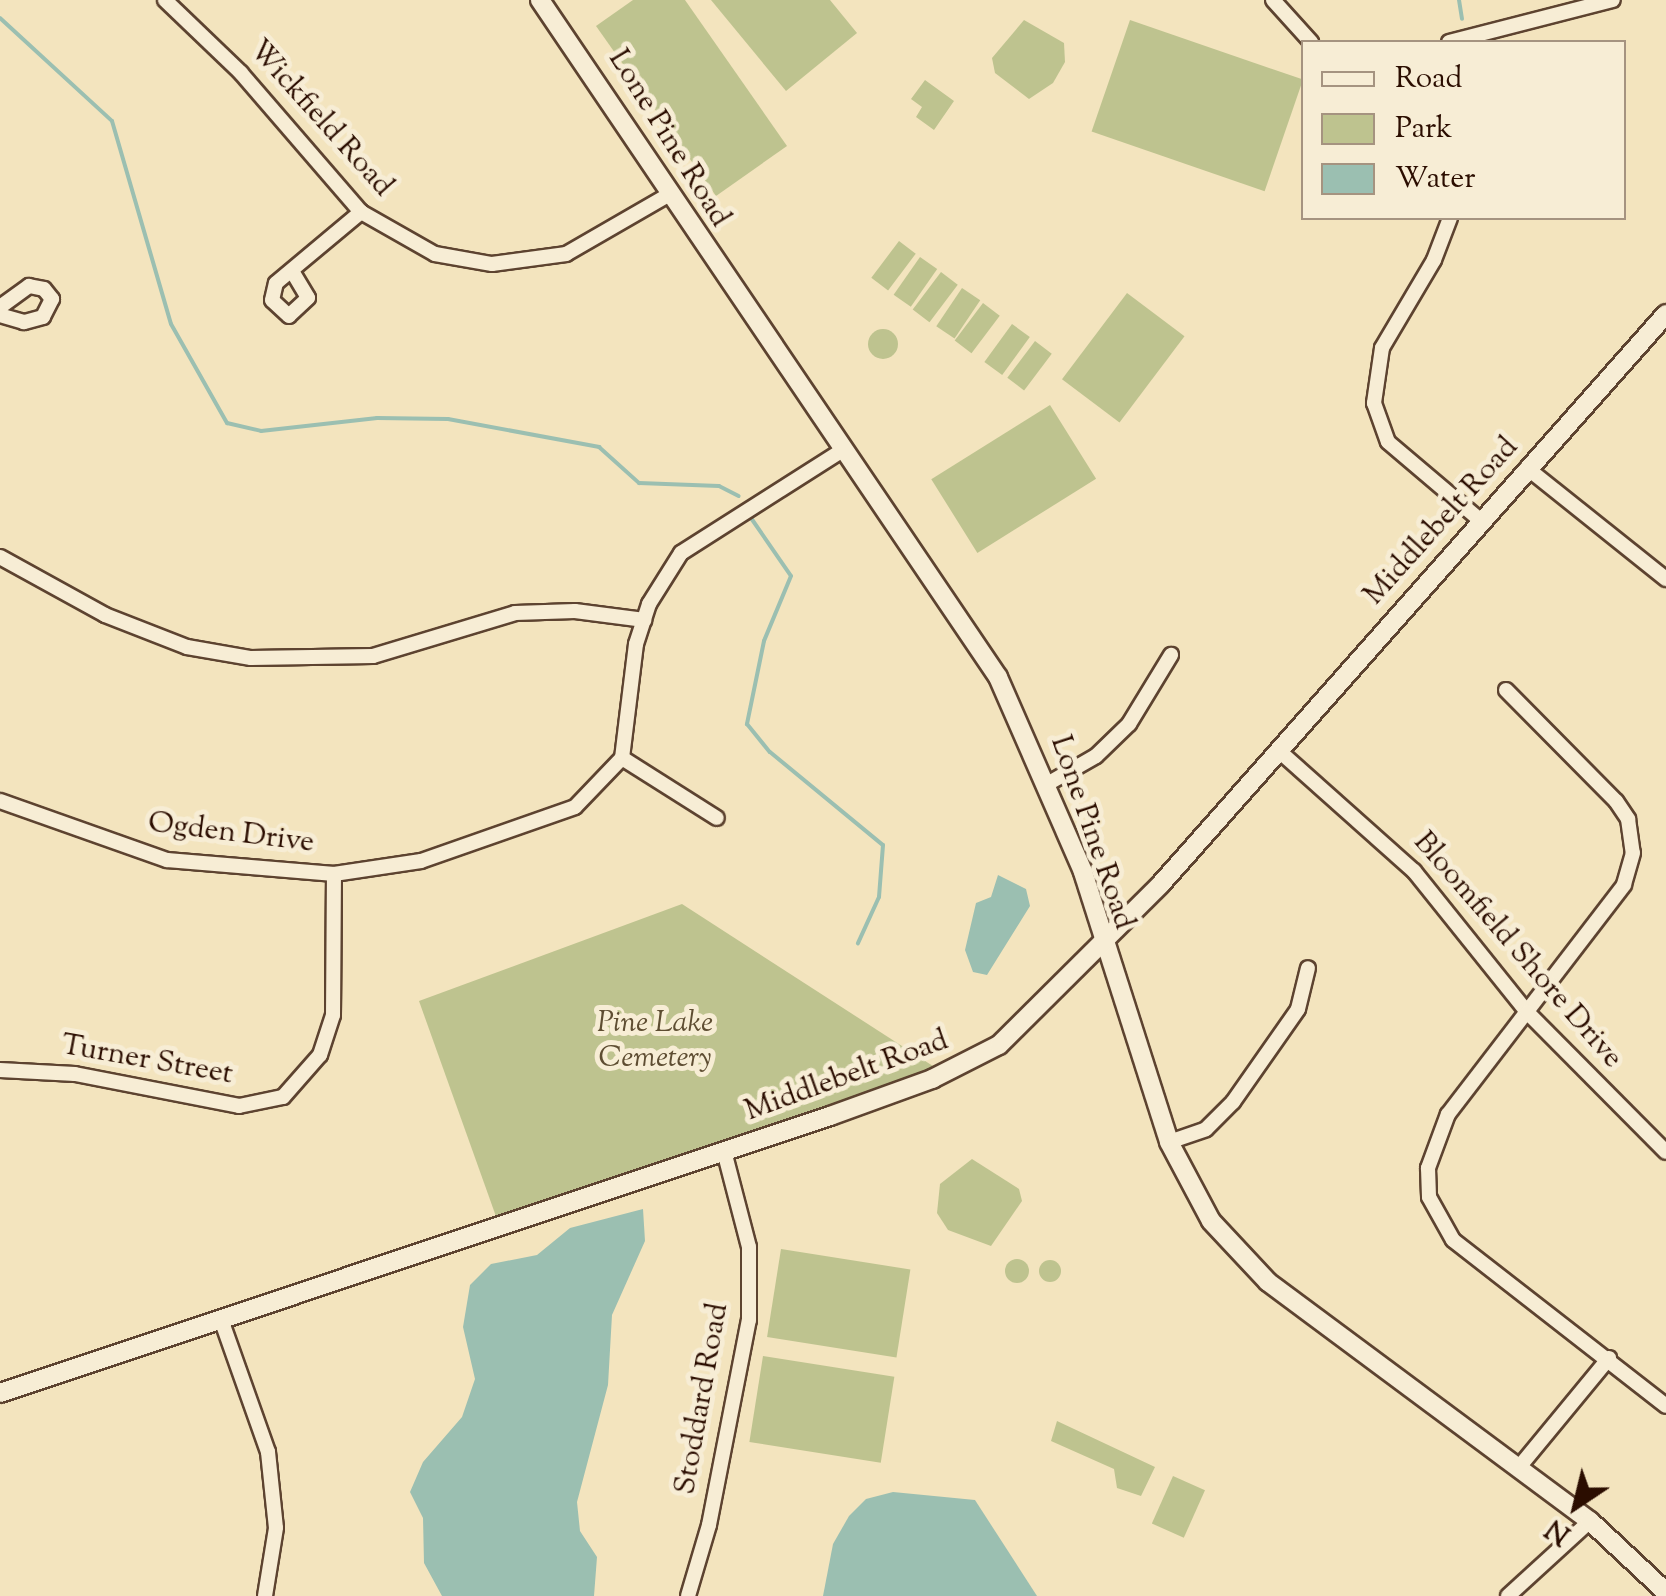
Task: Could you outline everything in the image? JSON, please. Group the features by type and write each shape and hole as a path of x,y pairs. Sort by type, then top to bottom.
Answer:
{"street":[{"name":"Wickfield Road","path":"165,0 242,73 361,212 435,254 519,263 591,244 668,194"},
{"name":"Lone Pine Road","path":"540,0 998,677 1049,783 1169,1142 1211,1221 1258,1273 1520,1466 1590,1521 1666,1592"},
{"path":"1273,0 1309,40"},
{"path":"1457,40 1613,0"},
{"path":"292,271 361,212"},
{"path":"1449,220 1434,260 1382,348 1374,403 1388,442 1480,520"},
{"path":"0,307 30,286 44,288 52,299 42,317 24,322 0,315"},
{"name":"Middlebelt Road","path":"0,1393 222,1322 962,1066 1030,1021 1103,948 1666,314"},
{"path":"717,818 622,758 644,620 681,553 844,449"},
{"path":"1527,468 1666,579"},
{"path":"0,556 105,615 187,647 251,658 372,656 515,613 575,611 644,620"},
{"path":"1049,783 1096,756 1129,724 1171,655"},
{"path":"1506,690 1600,782 1632,834 1624,884 1448,1114 1428,1168 1428,1197 1453,1240 1666,1406"},
{"name":"Bloomfield Shore Drive","path":"1278,750 1414,871 1527,1012 1666,1152"},
{"name":"Ogden Drive","path":"1,804 167,860 334,874 421,860 506,836 575,808 622,758"},
{"name":"Turner Street","path":"0,1070 74,1074 239,1106 283,1098 302,1080 328,1037 336,986 334,874"},
{"path":"1169,1142 1206,1129 1234,1102 1298,1010 1308,968"},
{"name":"Stoddard Road","path":"688,1596 710,1524 750,1320 749,1247 724,1151"},
{"path":"222,1322 268,1452 276,1528 265,1596"},
{"path":"1520,1466 1609,1358"},
{"path":"1508,1596 1590,1521"}],"green space":[{"path":"633,0 685,0 787,146 716,196 596,26"},
{"path":"711,0 830,0 857,33 786,91"},
{"path":"1024,20 1064,43 1065,62 1053,83 1029,99 995,73 992,58"},
{"path":"1130,20 1301,79 1265,191 1092,132"},
{"path":"925,80 954,101 934,130 916,117 922,107 911,99"},
{"path":"899,241 916,254 888,290 871,278"},
{"path":"920,257 937,269 911,307 894,295"},
{"path":"941,272 958,285 929,322 913,310"},
{"path":"962,288 980,300 955,338 936,326"},
{"path":"1127,293 1185,336 1120,423 1062,379"},
{"path":"983,303 1000,316 971,353 955,341"},
{"path":"1012,324 1030,337 1002,375 984,362"},
{"path":"883,329 894,333 898,344 894,355 883,359 872,355 868,344 872,333"},
{"path":"1035,341 1052,354 1024,390 1007,378"},
{"path":"1050,405 1096,479 977,553 931,479"},
{"name":"Pine Lake Cemetery","path":"682,904 936,1068 498,1222 419,1001"},
{"path":"972,1159 1019,1189 1022,1201 991,1246 948,1230 937,1213 940,1184"},
{"path":"781,1249 910,1269 896,1357 767,1337"},
{"path":"1012,1259 1022,1259 1029,1271 1022,1283 1012,1283 1005,1276 1005,1266"},
{"path":"1046,1260 1054,1260 1061,1271 1054,1282 1046,1282 1039,1275 1039,1267"},
{"path":"763,1356 894,1377 881,1463 749,1442"},
{"path":"1057,1421 1155,1467 1141,1496 1117,1488 1114,1469 1051,1441"},
{"path":"1173,1476 1205,1490 1184,1538 1152,1524"}],"water":[{"path":"998,875 1026,889 1030,906 987,975 973,972 965,950 976,903 991,897"},
{"path":"643,1209 645,1241 612,1315 608,1385 577,1502 580,1531 597,1557 594,1596 442,1596 424,1563 423,1518 410,1492 423,1462 462,1417 475,1379 463,1327 470,1285 491,1264 537,1255 570,1228"},
{"path":"893,1492 975,1500 1037,1596 823,1596 833,1544 849,1516 866,1499"}],"waterway":[{"path":"1459,0 1462,19"},
{"path":"0,18 112,121 171,324 227,423 261,431 377,418 448,419 599,447 639,483 719,486 739,496"},
{"path":"751,518 791,576 764,641 747,724 770,752 883,845 879,897 858,943"}]}
